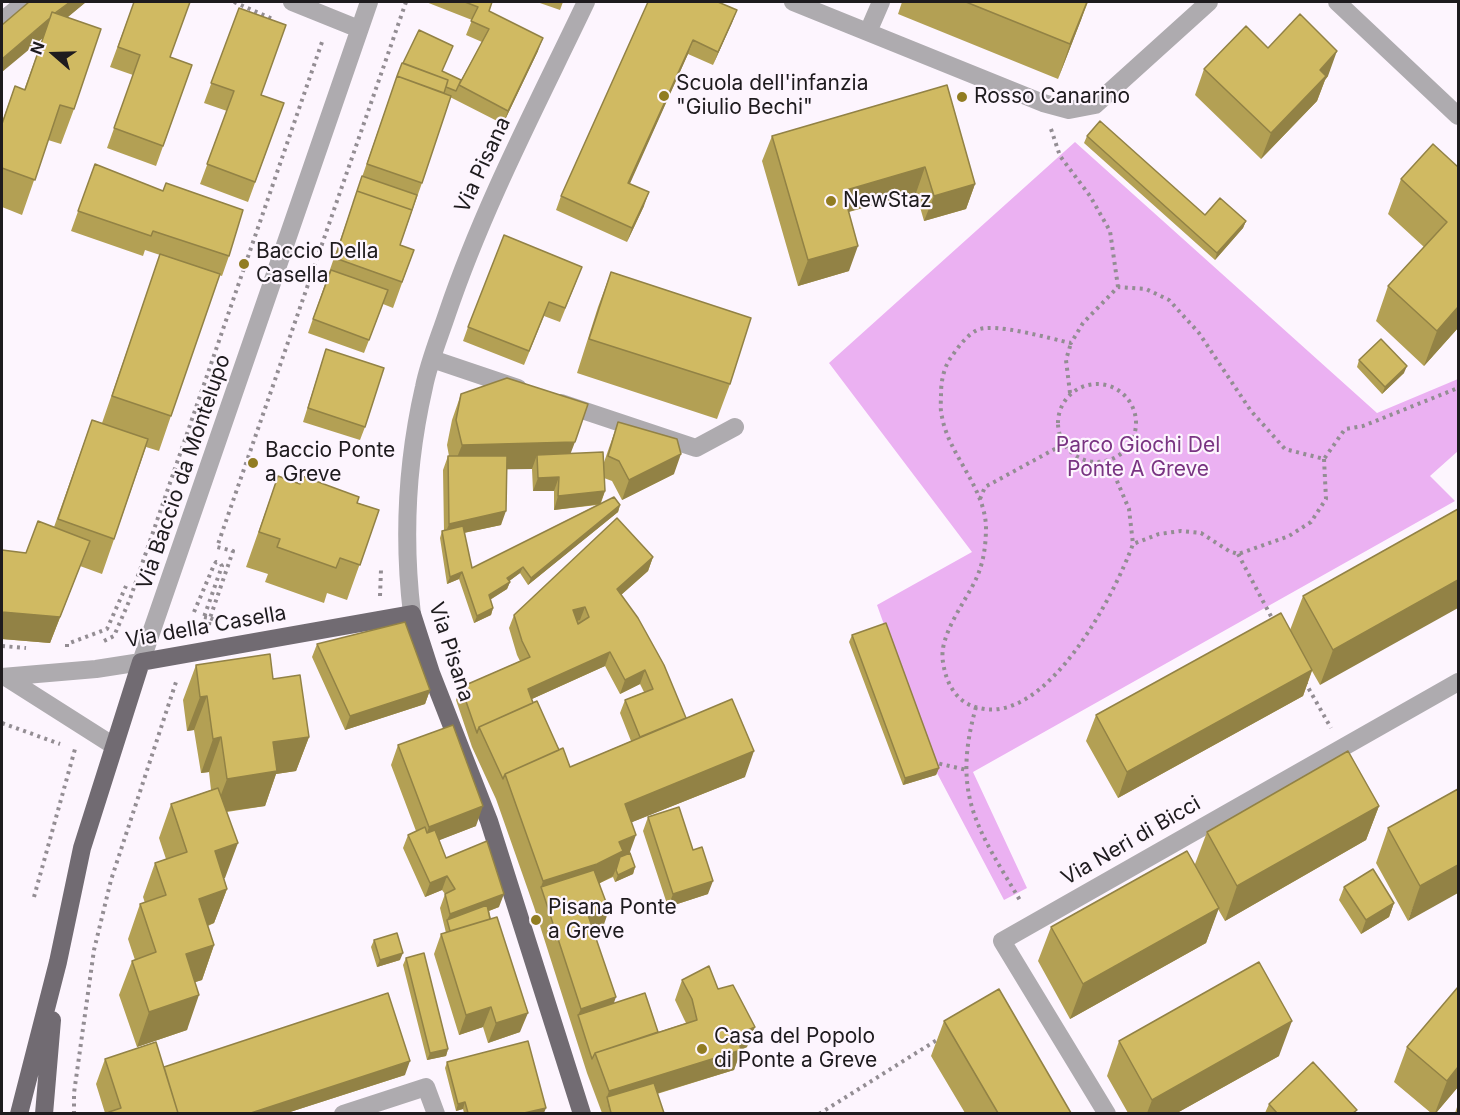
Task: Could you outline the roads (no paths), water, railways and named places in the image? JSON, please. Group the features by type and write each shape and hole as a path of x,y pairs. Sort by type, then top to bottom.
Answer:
{"main road":[{"name":"Via della Casella","path":"141,662 412,614"},
{"name":"Via Pisana","path":"412,614 430,673 489,821 582,1113"},
{"name":"Via Baccio da Montelupo","path":"19,1113 58,962 82,848 141,662"},
{"name":"Via Baccio da Montelupo","path":"44,1113 58,962"}],"street":[{"path":"2,21 25,2"},
{"path":"292,2 359,29"},
{"name":"Via Baccio da Montelupo","path":"141,662 369,2"},
{"name":"Via Pisana","path":"412,614 407,570 407,516 417,426 432,359 472,244 586,2"},
{"path":"793,2 1043,103 1069,110 1095,105 1209,2"},
{"path":"868,32 881,2"},
{"path":"1337,2 1458,116"},
{"path":"432,359 696,448 735,427"},
{"name":"Via della Casella","path":"3,683 141,662"},
{"name":"Via Neri di Bicci","path":"1107,1113 1002,941 1458,682"},
{"name":"Via della Casella","path":"3,683 114,746"},
{"path":"343,1113 426,1087 436,1113"}],"place":[{"name":"Scuola dell'infanzia \"Giulio Bechi\"","path":"664,96"},
{"name":"Rosso Canarino","path":"962,97"},
{"name":"NewStaz","path":"831,201"},
{"name":"Baccio Della Casella","path":"244,264"},
{"name":"Baccio Ponte a Greve","path":"253,463"},
{"name":"Pisana Ponte a Greve","path":"536,920"},
{"name":"Casa del Popolo di Ponte a Greve","path":"702,1049"}],"park label":[{"name":"Parco Giochi Del Ponte A Greve","path":"1138,458"}]}
